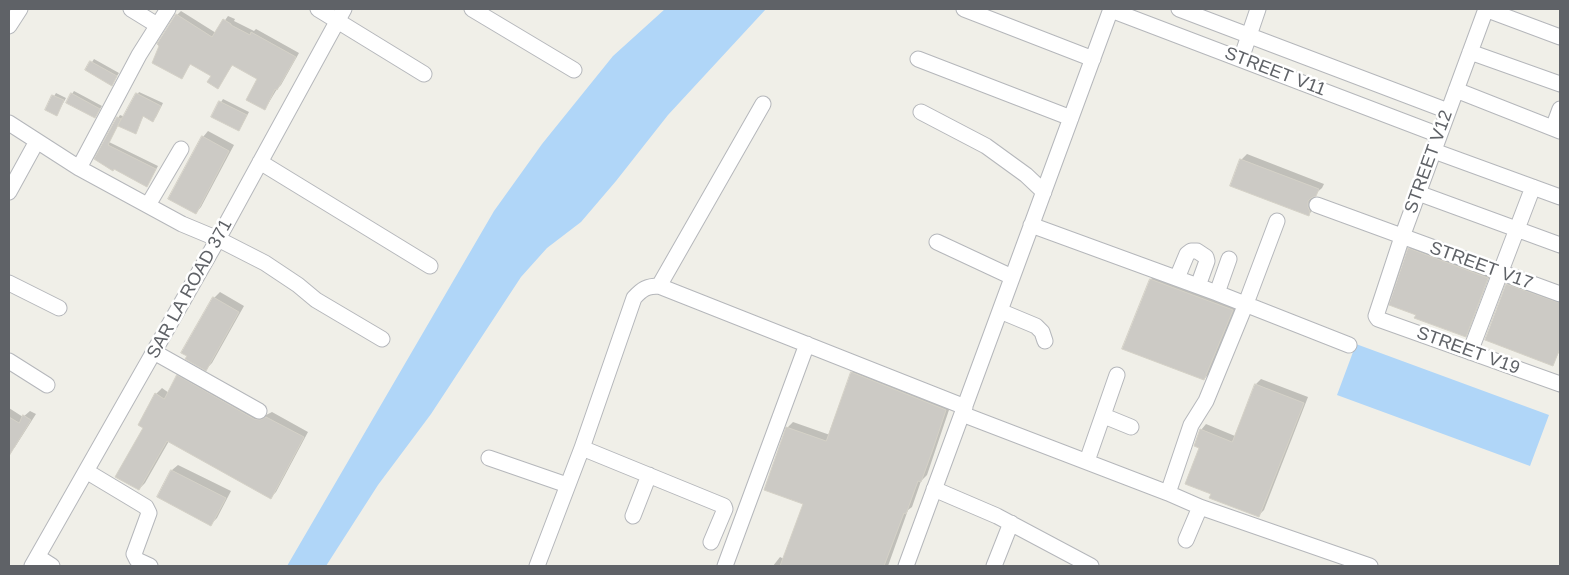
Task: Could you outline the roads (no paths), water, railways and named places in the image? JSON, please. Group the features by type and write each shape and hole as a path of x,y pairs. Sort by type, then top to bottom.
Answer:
{"street":[{"path":"9,26 20,9"},
{"path":"131,9 156,25"},
{"path":"79,168 139,55 156,25 168,9"},
{"path":"318,9 341,14 424,74"},
{"path":"472,9 574,70"},
{"path":"964,9 1093,58"},
{"path":"906,566 1111,9"},
{"name":"STREET V11","path":"1111,9 1439,135"},
{"name":"STREET V11","path":"1179,9 1448,111"},
{"path":"1240,59 1258,9"},
{"path":"1486,9 1560,38"},
{"name":"STREET V12","path":"1376,316 1402,237 1486,9"},
{"name":"SAR LA ROAD 371","path":"35,562 218,239 341,14"},
{"path":"1470,52 1560,84"},
{"path":"918,60 1071,118"},
{"path":"1360,105 1371,81"},
{"path":"1456,90 1557,129 1560,109"},
{"path":"659,286 763,104"},
{"path":"921,112 986,146 1026,175 1044,192"},
{"path":"9,123 79,168 182,224 218,239 265,263 298,285 316,300 382,339"},
{"path":"9,192 37,141"},
{"path":"148,205 181,149"},
{"path":"1434,151 1560,196"},
{"path":"260,162 430,266"},
{"path":"1470,352 1533,187"},
{"path":"1418,193 1560,245"},
{"name":"STREET V17","path":"1317,205 1560,294"},
{"path":"1168,493 1191,425 1206,401 1245,306 1277,220"},
{"path":"1031,225 1177,278 1349,345"},
{"path":"936,242 1012,277"},
{"path":"1177,278 1187,254 1191,250 1197,251 1206,257 1198,286"},
{"path":"1204,268 1227,264 1216,293"},
{"path":"9,282 59,308"},
{"path":"537,566 582,448 634,298 641,290 650,286 659,286 807,344 1087,462 1200,507 1370,566"},
{"path":"1000,310 1036,326 1042,332 1045,340"},
{"name":"STREET V19","path":"1376,316 1378,319 1560,384"},
{"path":"725,566 807,344"},
{"path":"154,352 259,411"},
{"path":"9,361 47,385"},
{"path":"1087,462 1118,375"},
{"path":"1104,416 1131,427"},
{"path":"582,448 725,507 711,542"},
{"path":"489,458 567,485"},
{"path":"86,471 146,507 148,513 134,554 137,560 150,566"},
{"path":"633,516 649,475"},
{"path":"934,489 1011,523 1092,566"},
{"path":"1186,540 1200,507"},
{"path":"994,566 1011,523"},
{"path":"35,562 52,566"}],"water":[{"path":"665,9 766,9 668,115 581,222 547,248 521,277 431,414 378,485 326,566 287,566 494,211 542,144 613,56"},
{"path":"1356,344 1549,415 1530,466 1337,395"}]}
